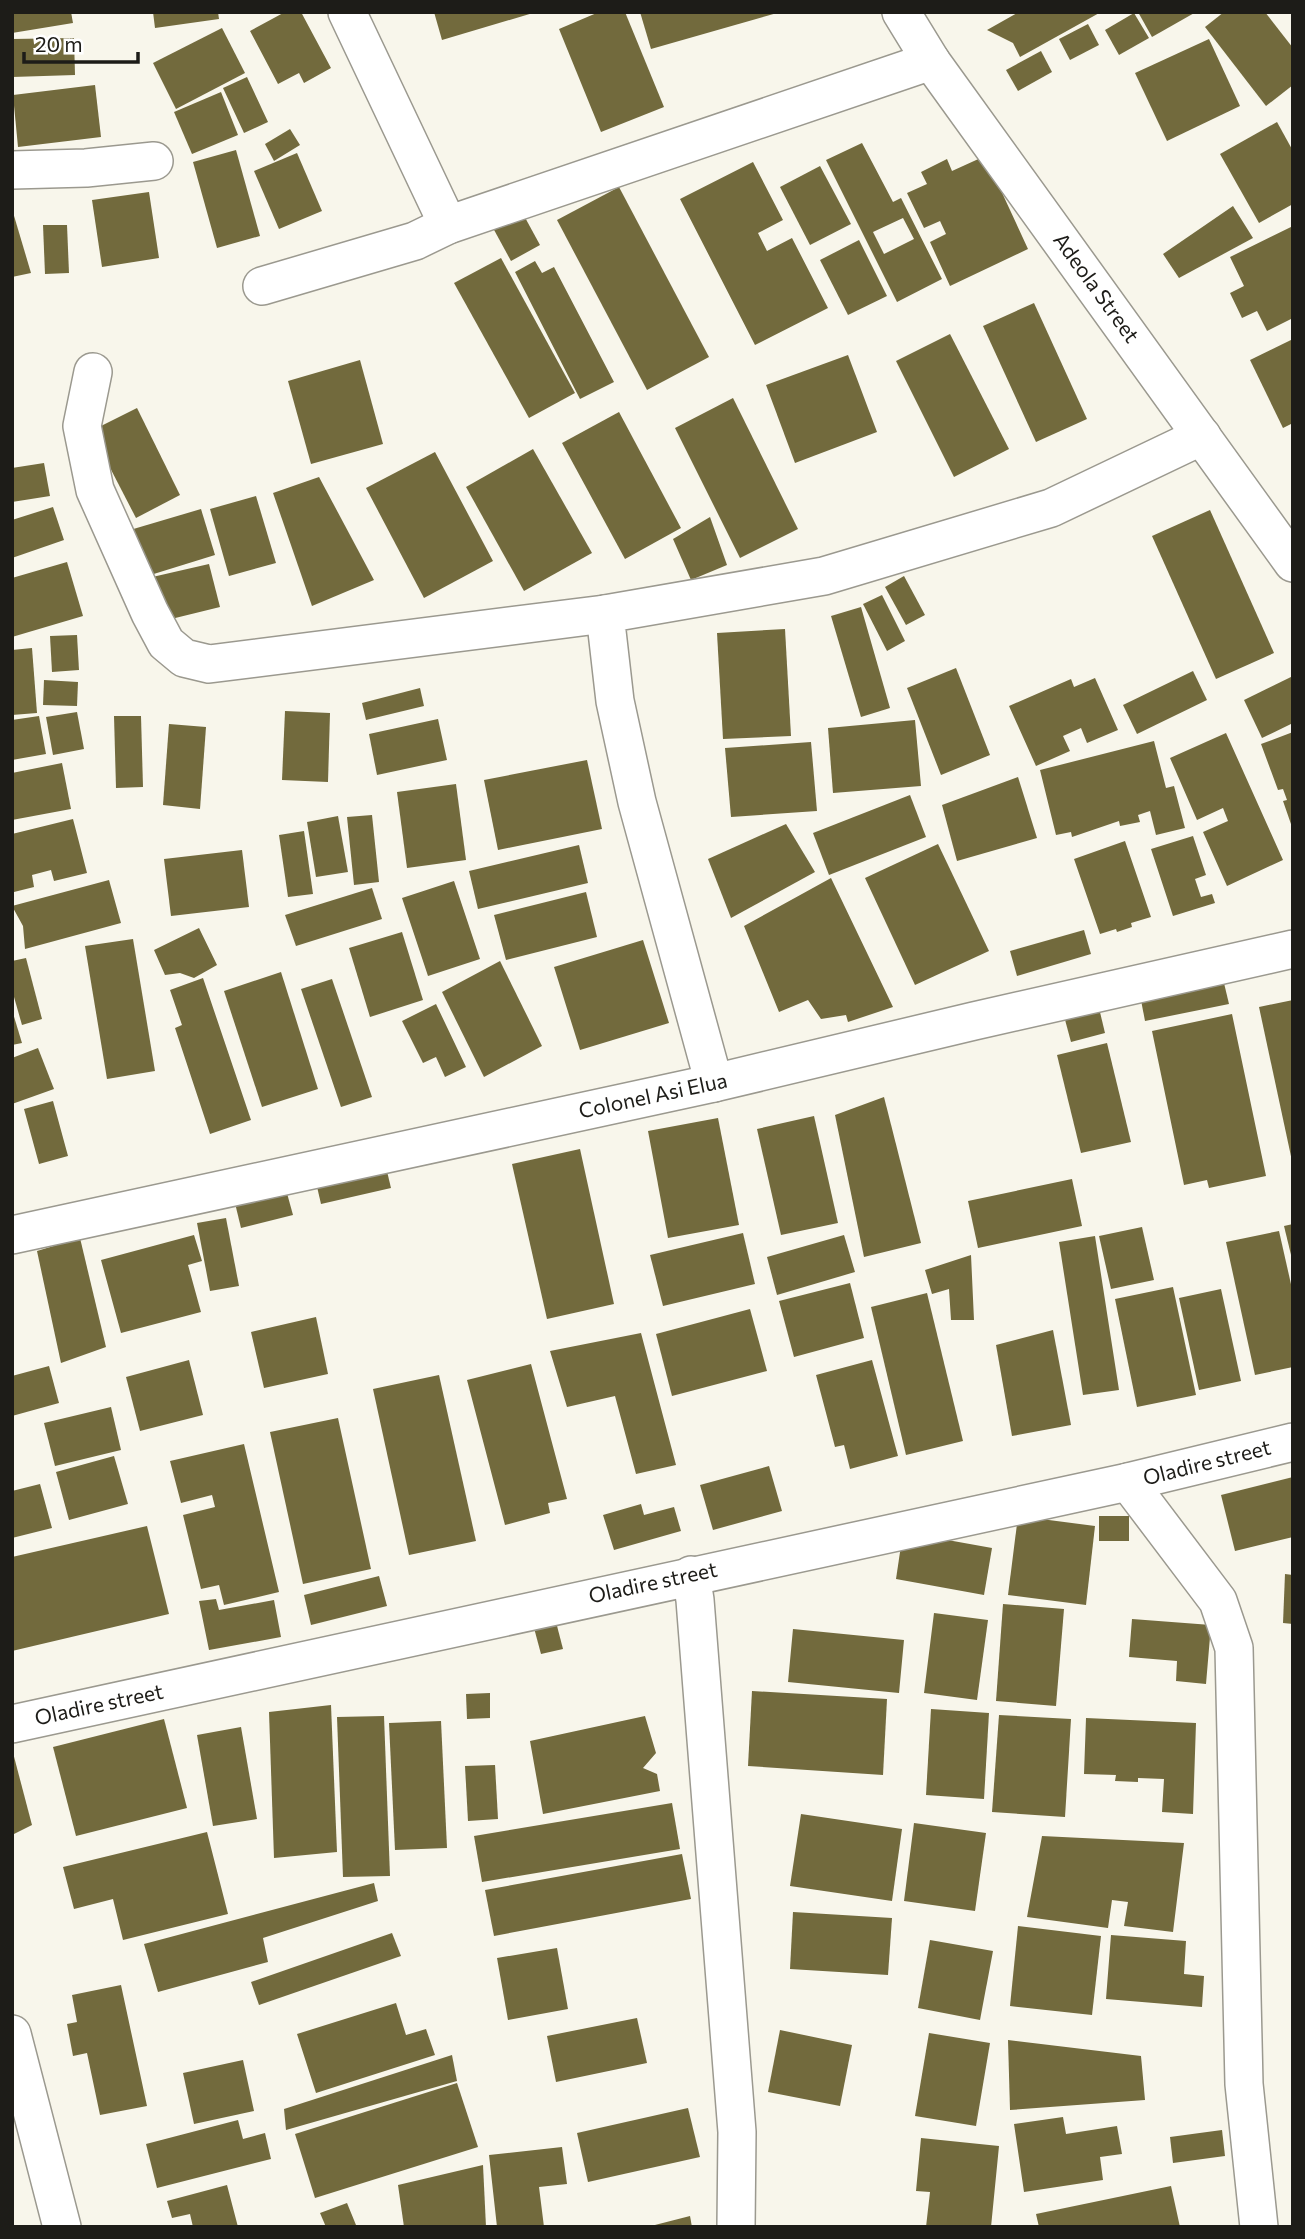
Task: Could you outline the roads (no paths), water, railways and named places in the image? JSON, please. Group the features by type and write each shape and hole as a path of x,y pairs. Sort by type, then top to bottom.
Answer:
{"street":[{"path":"347,12 448,225"},
{"name":"Adeola Street","path":"901,12 931,61 1293,563"},
{"path":"262,286 415,241 448,225 931,61"},
{"path":"12,170 86,168 154,162"},
{"path":"93,372 82,426 95,490 166,642 184,658 209,664 605,614 824,576 1051,508 1202,436"},
{"path":"605,614 615,701 637,802 714,1083"},
{"name":"Colonel Asi Elua","path":"12,1235 714,1083 1293,949"},
{"name":"Oladire street","path":"12,1724 1128,1482 1293,1442"},
{"path":"1128,1482 1218,1601 1234,1648 1244,2084 1259,2227"},
{"path":"691,1575 737,2132 736,2227"},
{"path":"12,2034 62,2227"}]}
